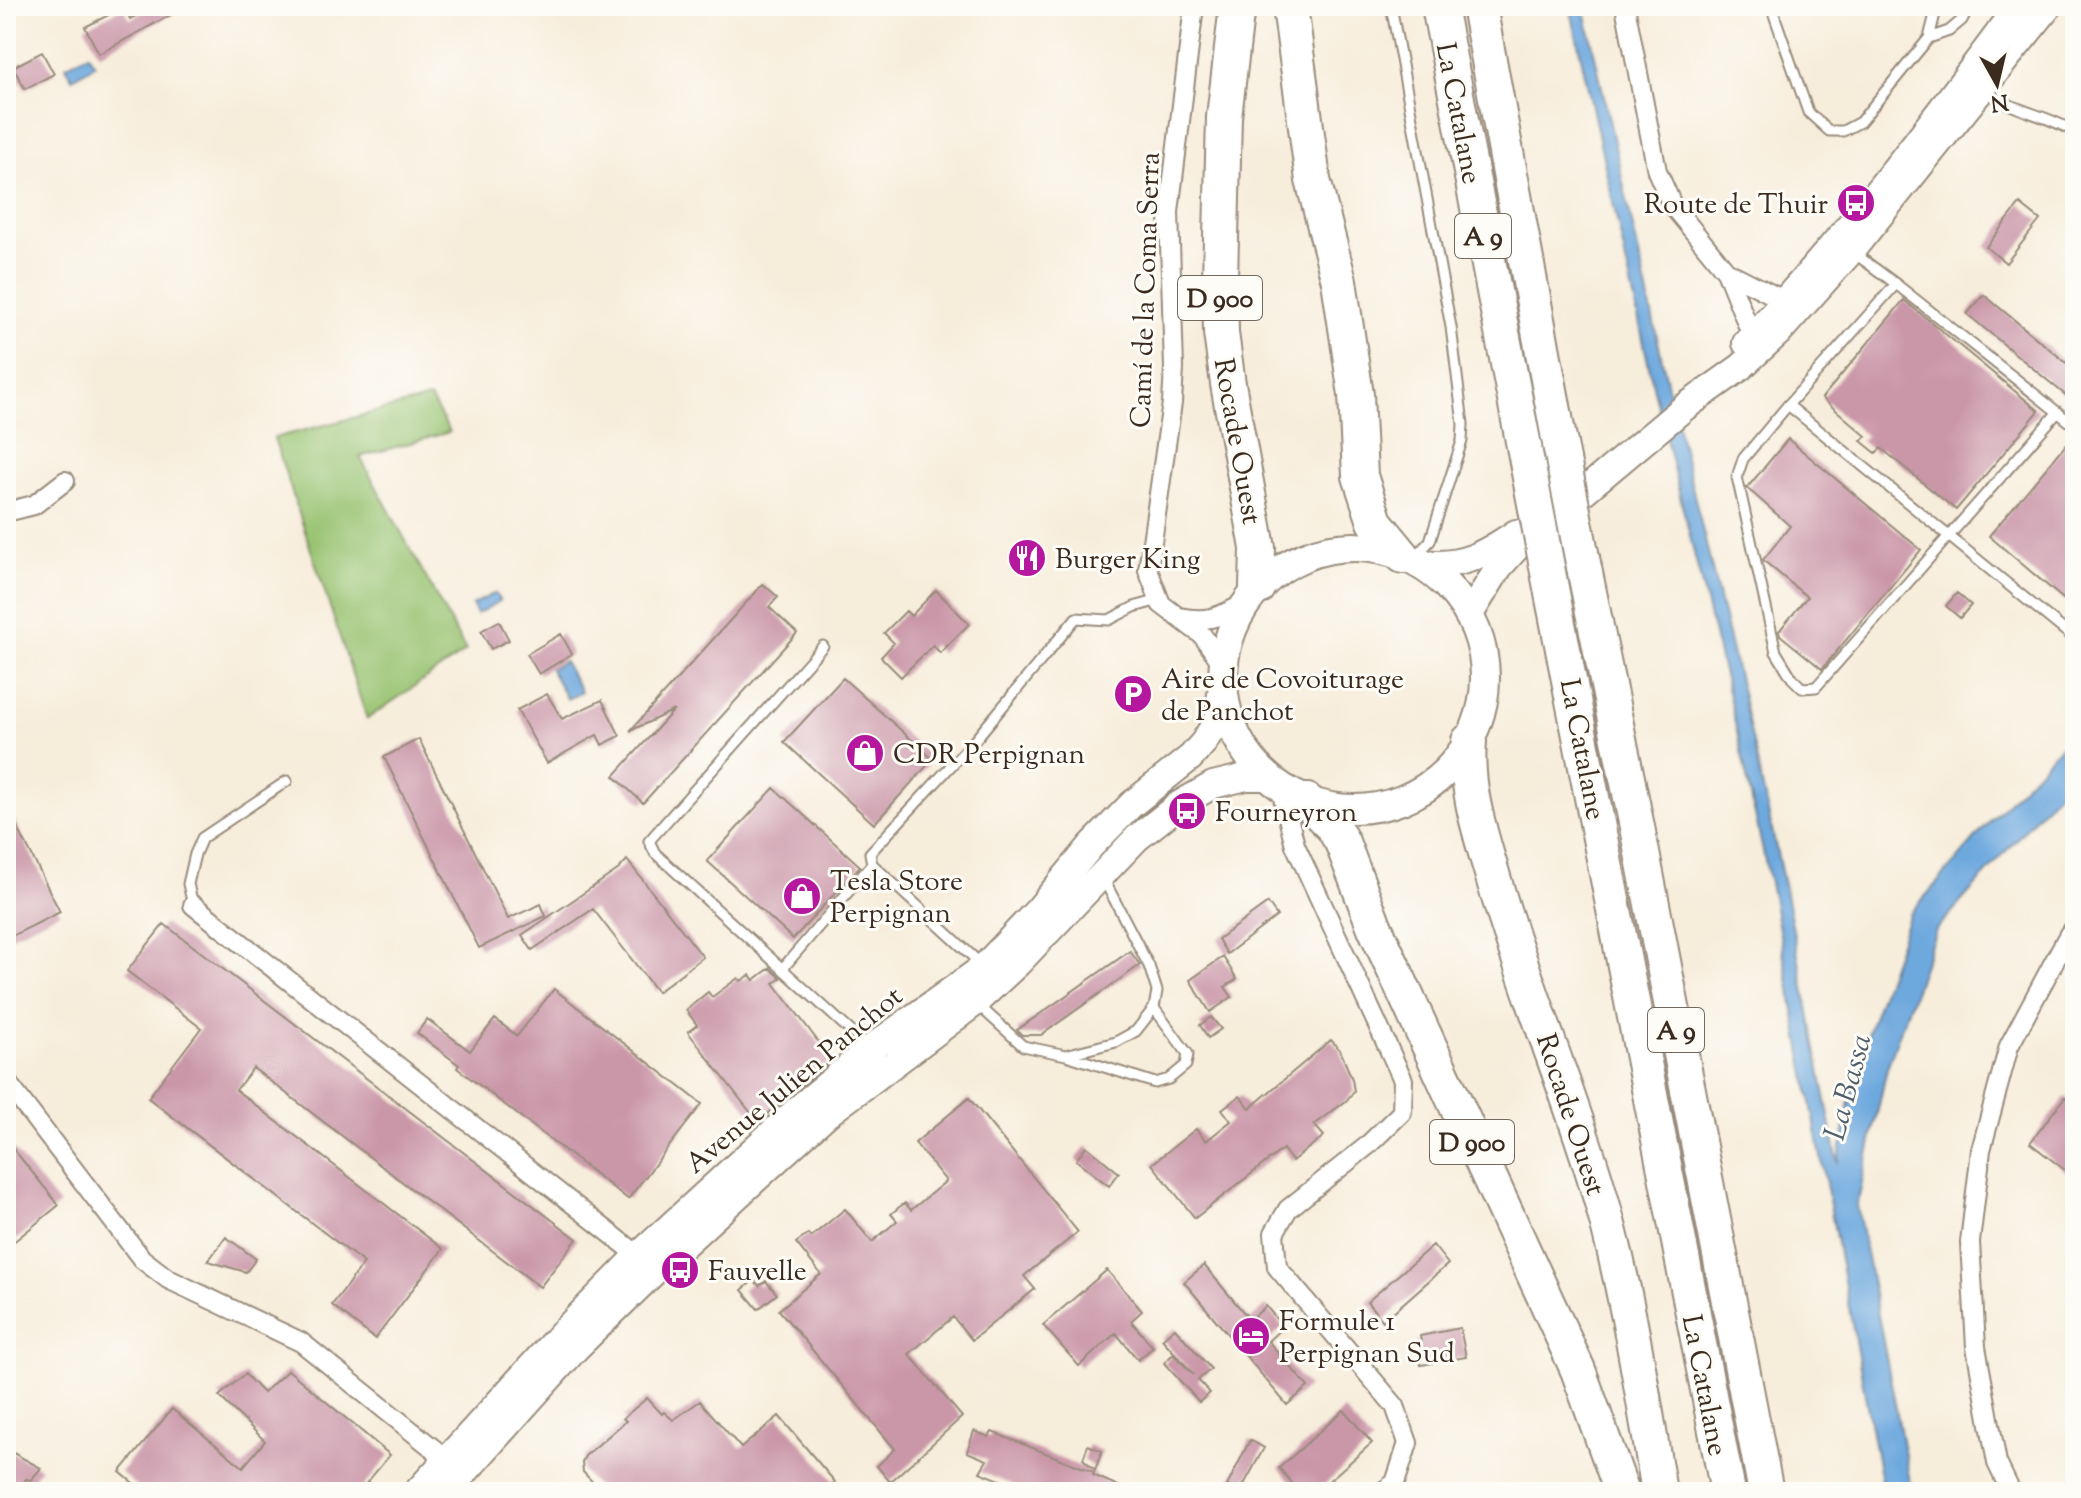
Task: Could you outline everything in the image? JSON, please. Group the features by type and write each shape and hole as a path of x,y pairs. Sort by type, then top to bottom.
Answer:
{"highway":[{"name":"Rocade Ouest","path":"1237,6 1224,117 1220,306 1228,384 1258,548 1250,596"},
{"path":"1290,6 1313,180 1339,281 1348,341 1356,395 1360,476 1375,522 1413,559"},
{"name":"La Catalane","path":"1439,6 1728,1492"},
{"name":"La Catalane","path":"1479,6 1560,444 1766,1492"},
{"name":"Rocade Ouest","path":"1469,741 1469,788 1485,850 1518,958 1552,1048 1597,1185 1626,1307 1659,1492"},
{"name":"D 900","path":"1286,799 1333,827 1342,842 1375,928 1578,1370 1622,1492"}],"main road":[{"path":"1470,614 1499,567 1516,548 1685,407 1741,367 1794,303 2019,6"},
{"path":"1685,407 1849,248 1978,86 2049,6"},
{"path":"1413,559 1449,586 1470,614 1482,647 1484,680 1480,711 1469,741 1444,773 1412,796 1386,806 1360,810 1286,799 1245,752 1230,721 1224,671 1228,644 1250,596 1282,567 1315,551 1362,545 1445,565 1469,559 1491,550 1642,442"},
{"name":"Avenue Julien Panchot","path":"417,1492 452,1474 576,1348 647,1263 827,1114 880,1057 984,967 1132,804 1191,757 1218,719 1224,671"},
{"name":"Avenue Julien Panchot","path":"880,1057 929,1040 976,1002 1018,963 1137,838 1180,804 1213,785 1246,777 1286,799"}],"street":[{"name":"Camí de la Coma Serra","path":"1194,6 1169,212 1174,368 1148,570 1159,600 1174,616 1202,635 1224,671"},
{"path":"1625,6 1657,171 1672,205 1726,271 1763,331"},
{"path":"1726,271 1794,303"},
{"path":"6,512 34,505 65,481"},
{"path":"1174,616 1201,621 1217,618 1250,596"},
{"path":"1286,799 1306,872 1403,1080 1402,1112 1367,1146 1288,1209 1274,1233 1277,1267 1395,1406 1408,1443 1395,1483 1382,1492"},
{"path":"193,905 647,1263"},
{"path":"2011,1492 1997,1463 1976,1347 1970,1242 1981,1150 2009,1046 2075,928"},
{"path":"6,1081 142,1259 168,1279 301,1342 452,1474"}],"lane":[{"path":"1391,6 1451,327 1463,424 1462,441 1430,541 1413,559"},
{"path":"1771,6 1808,112 1829,131 1843,131 1860,122 1929,38 1937,6"},
{"path":"1929,38 1949,31 1962,20 1969,6"},
{"path":"2028,32 2040,6"},
{"path":"1946,103 1978,86 1997,35"},
{"path":"1978,86 1998,101 2059,122 2075,132"},
{"path":"1891,171 1873,210 1849,248 2075,426"},
{"path":"1896,284 1743,459 1737,477 1776,652 1802,688 1816,687 2058,412"},
{"path":"1741,367 1763,331"},
{"path":"1788,405 2075,639"},
{"path":"929,1040 933,1028 968,1000 984,967 872,864 870,853 975,740 1076,618 1110,625 1134,607 1159,600"},
{"path":"823,646 649,841 655,853 880,1057"},
{"path":"193,905 188,884 202,838 287,781"},
{"path":"1066,1055 1116,1042 1136,1031 1154,1008 1157,991 1149,966 1101,874 1091,846"},
{"path":"783,968 872,864"},
{"path":"1038,910 1037,933 983,979 976,1002 1023,1046 1066,1055 1155,1083 1169,1079 1186,1065 1188,1054 1154,1008"}],"green space":[{"path":"430,398 450,432 360,457 466,651 367,719 274,438"}],"water":[{"path":"1570,6 1584,6 1669,391 1742,693 1786,894 1838,1163 1858,1060 1910,914 1993,818 2075,731 2075,773 1936,930 1887,1068 1857,1206 1912,1492 1883,1492 1773,897 1729,696 1655,394"},
{"path":"88,54 95,65 72,78 66,66"},
{"path":"495,593 500,601 477,614 472,605"},
{"path":"564,661 581,692 567,699 550,669"}],"building":[{"path":"154,6 187,6 99,54 85,27 124,7 130,19"},
{"path":"42,52 54,74 25,89 13,67"},
{"path":"2020,204 2040,220 2006,263 1986,247"},
{"path":"1984,295 2075,370 2075,403 1967,314"},
{"path":"1904,300 2039,411 1956,510 1881,448 1876,453 1861,441 1866,436 1822,398"},
{"path":"2075,434 2075,609 1989,536"},
{"path":"1788,439 1921,550 1822,669 1780,635 1779,631 1807,597 1763,560 1790,526 1747,488"},
{"path":"763,584 778,597 769,607 797,633 643,803 614,776 674,710 630,731"},
{"path":"936,590 969,624 940,653 933,645 901,677 881,657 894,643 884,633 906,611 911,616"},
{"path":"1957,593 1971,605 1960,618 1946,606"},
{"path":"499,621 509,640 491,649 481,631"},
{"path":"561,634 572,654 539,674 527,654"},
{"path":"843,678 933,759 874,824 784,742"},
{"path":"547,694 562,719 602,700 620,736 602,745 597,735 547,763 517,710"},
{"path":"419,739 508,919 541,904 546,916 479,948 384,757"},
{"path":"774,788 860,866 793,939 707,861"},
{"path":"6,804 60,912 6,939"},
{"path":"627,860 703,957 657,992 593,909 532,950 522,935 619,869"},
{"path":"1268,903 1277,916 1227,954 1218,939"},
{"path":"164,924 577,1239 540,1287 253,1068 236,1090 443,1249 375,1339 332,1305 364,1263 148,1098 201,1028 127,971"},
{"path":"1130,951 1140,965 1041,1035 1022,1035 1017,1030"},
{"path":"1223,957 1237,979 1225,987 1232,997 1210,1012 1190,980"},
{"path":"770,968 781,978 774,983 832,1060 758,1122 688,1032 697,1025 686,1010 708,992 712,997 738,978 741,981 750,975 754,980"},
{"path":"554,989 702,1104 628,1199 457,1068 459,1065 417,1033 427,1019 470,1051 495,1019 517,1036"},
{"path":"1211,1017 1221,1029 1208,1038 1200,1025"},
{"path":"1331,1040 1340,1050 1354,1091 1346,1101 1314,1125 1324,1136 1292,1161 1283,1149 1195,1218 1152,1164 1196,1129 1206,1141 1231,1121 1222,1109 1240,1096 1250,1108"},
{"path":"2065,1097 2075,1105 2075,1178 2030,1143"},
{"path":"969,1098 1078,1232 1024,1276 1035,1289 972,1340 953,1317 909,1354 962,1417 890,1482 877,1466 895,1449 779,1310 821,1274 796,1243 808,1234 811,1237 845,1209 872,1242 897,1221 891,1214 898,1208 905,1203 911,1210 946,1181 915,1143"},
{"path":"6,1140 59,1205 6,1248"},
{"path":"1086,1146 1119,1173 1109,1186 1076,1160"},
{"path":"226,1237 256,1259 246,1272 208,1261"},
{"path":"1433,1245 1448,1264 1383,1321 1367,1302"},
{"name":"Formule 1 Perpignan Sud","path":"1204,1265 1250,1320 1266,1306 1283,1327 1268,1341 1308,1387 1287,1405 1184,1282"},
{"path":"1107,1270 1142,1311 1131,1321 1153,1347 1138,1360 1116,1333 1079,1366 1043,1325"},
{"path":"754,1280 759,1286 766,1281 777,1294 758,1309 742,1290"},
{"path":"1175,1328 1211,1369 1198,1380 1210,1393 1199,1402 1164,1363 1173,1354 1194,1375 1162,1339"},
{"path":"1460,1328 1466,1357 1421,1365 1416,1342 1421,1341 1420,1336"},
{"path":"288,1370 390,1455 359,1492 144,1492 120,1472 172,1409 243,1467 265,1441 219,1396 245,1374 263,1393"},
{"path":"647,1398 662,1414 664,1412 673,1420 700,1401 741,1448 779,1416 835,1482 823,1492 602,1492 583,1472 582,1462 626,1421 623,1418"},
{"path":"1344,1410 1372,1443 1316,1492 1300,1492 1279,1468"},
{"path":"974,1431 989,1437 992,1432 1094,1472 1093,1475 1132,1492 1019,1492 1020,1488 980,1472 987,1460 967,1452"},
{"path":"1250,1440 1264,1448 1240,1492 1227,1486"},
{"path":"1088,1445 1102,1451 1095,1470 1083,1459"},
{"path":"6,1449 41,1468 31,1480 26,1479 22,1487 6,1479"}],"place":[{"name":"Route de Thuir","path":"1856,203"},
{"name":"Burger King","path":"1027,558"},
{"name":"Aire de Covoiturage de Panchot","path":"1133,694"},
{"name":"CDR Perpignan","path":"865,753"},
{"name":"Fourneyron","path":"1187,811"},
{"name":"Tesla Store Perpignan","path":"802,896"},
{"name":"Fauvelle","path":"680,1270"},
{"name":"Formule 1 Perpignan Sud","path":"1251,1336"}],"water label":[{"name":"La Bassa","path":"1847,1087"}]}
